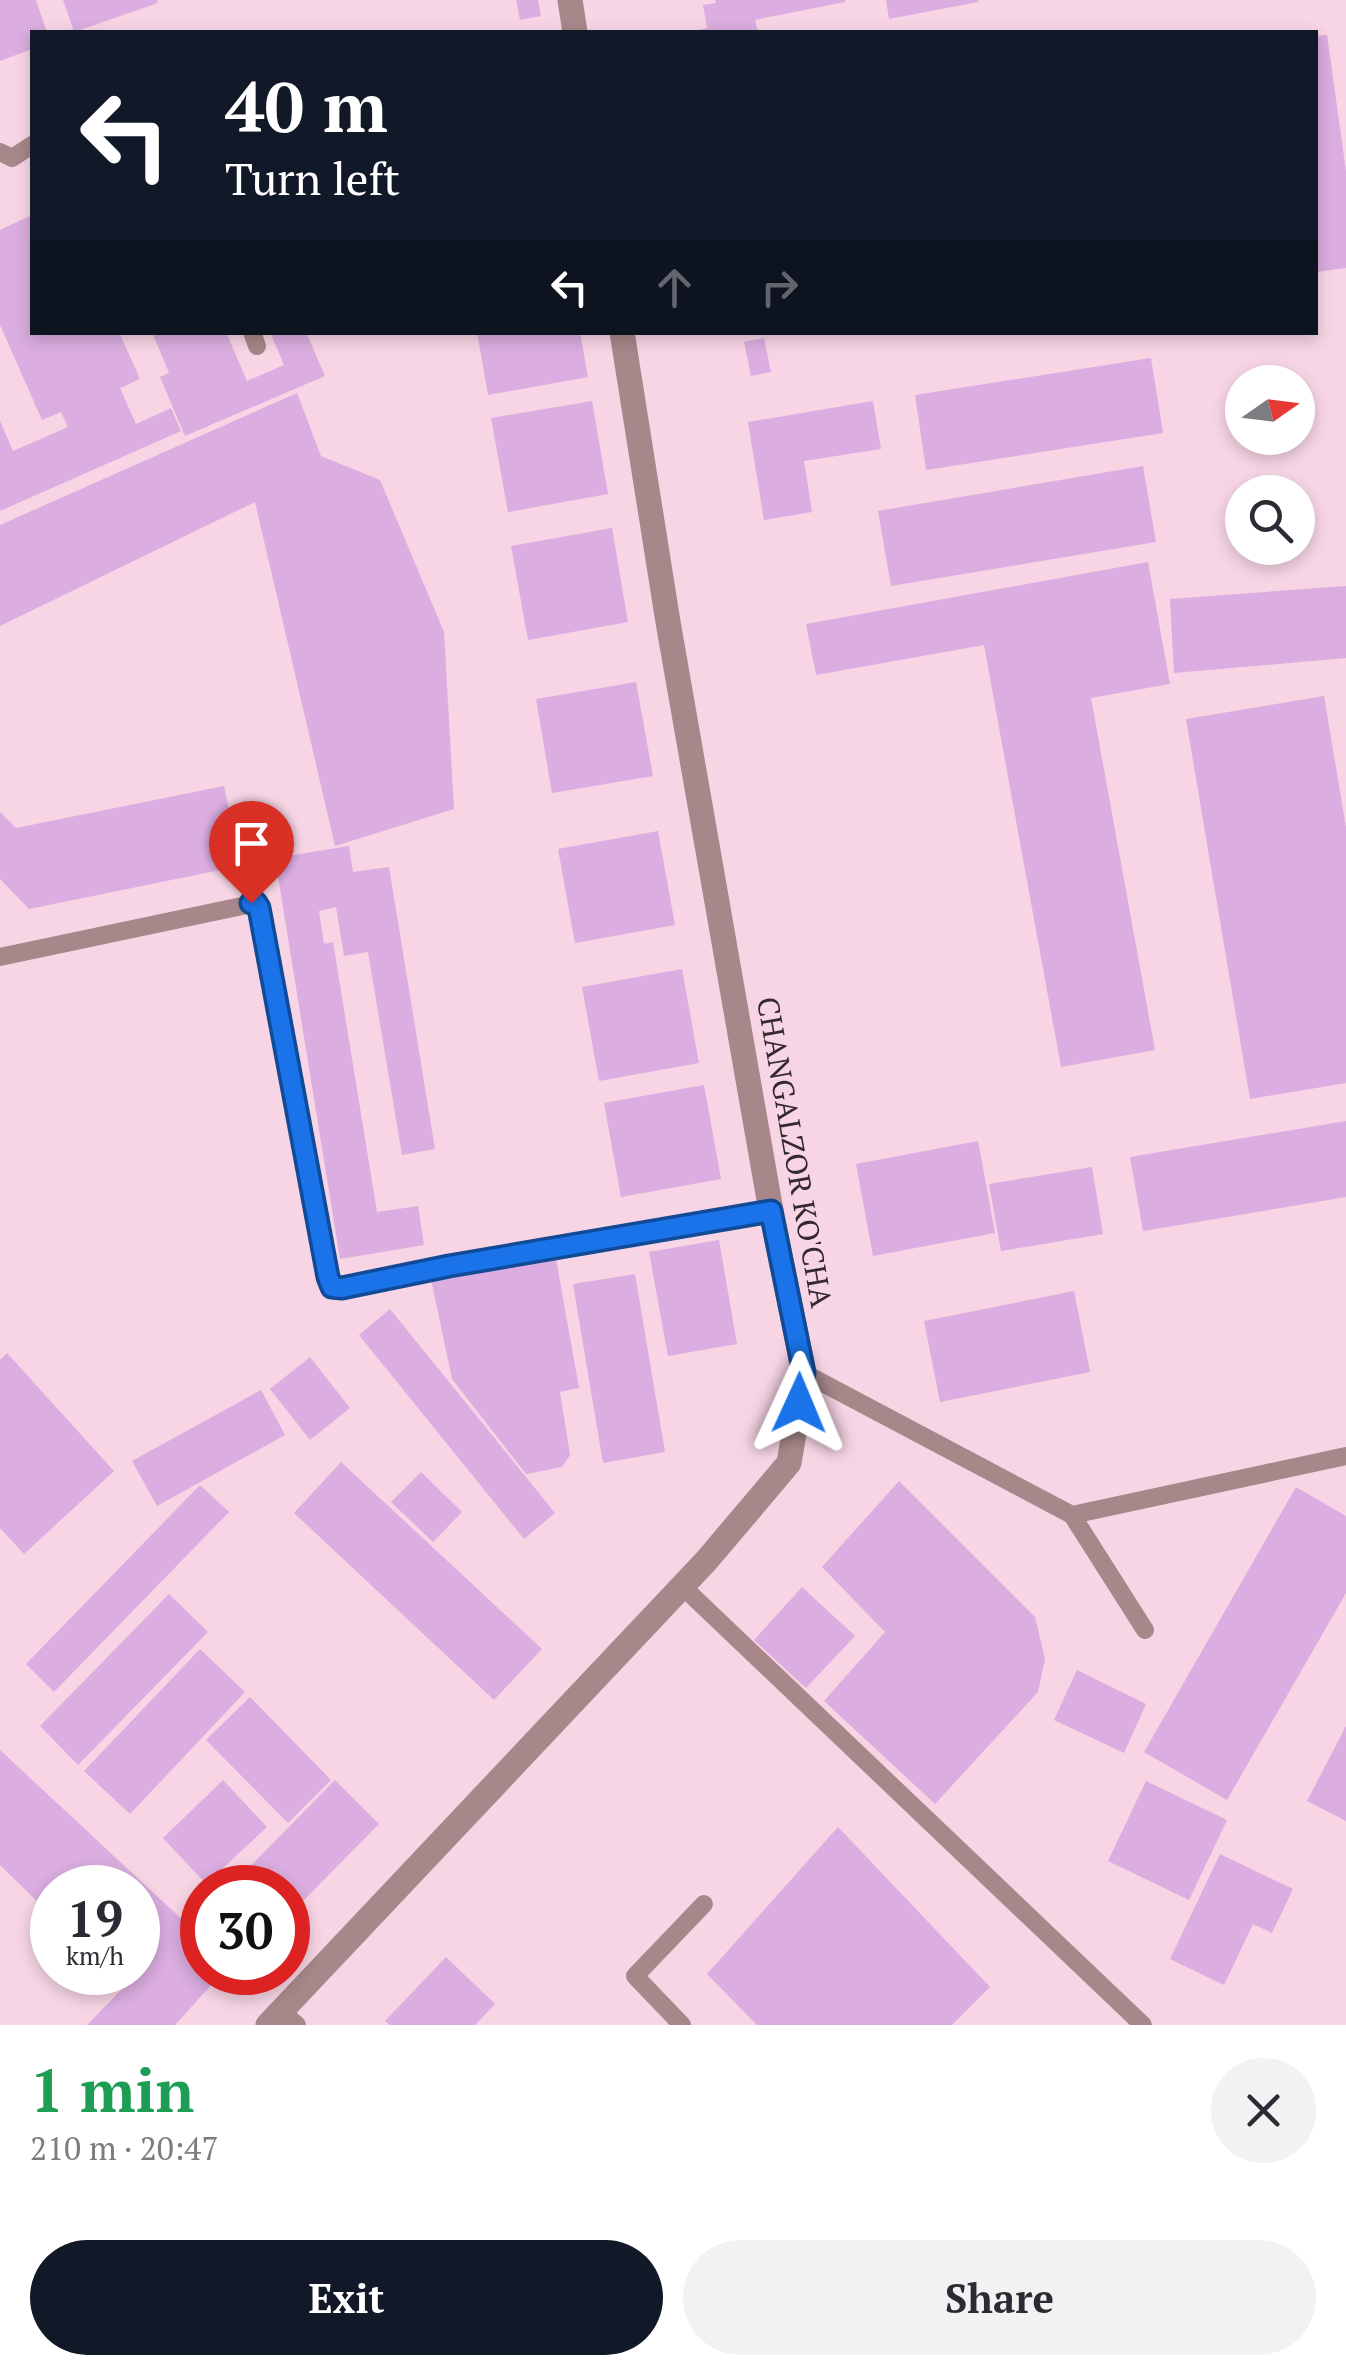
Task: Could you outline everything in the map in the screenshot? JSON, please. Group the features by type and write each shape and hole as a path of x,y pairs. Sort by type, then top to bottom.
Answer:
{"street":[{"path":"570,0 575,30"},
{"name":"CHANGALZOR KO'CHA","path":"282,2020 682,1586 788,1463 804,1373 771,1211 668,622 622,335"}],"lane":[{"path":"0,152 12,158 30,146"},
{"path":"0,957 256,903 328,1277 336,1289 771,1211"},
{"path":"804,1373 1072,1515 1145,1630"},
{"path":"1072,1515 1346,1456"},
{"path":"682,1586 1143,2025"},
{"path":"682,2025 635,1976 704,1904"}],"building":[{"path":"0,0 36,0 46,30 30,30 30,50 0,61"},
{"path":"63,0 157,0 158,3 73,30"},
{"path":"516,0 538,0 541,16 520,20"},
{"path":"715,0 845,0 755,20 758,30 699,30 707,28 703,5 716,3"},
{"path":"886,0 978,0 978,2 889,19"},
{"path":"1327,35 1346,171 1346,268 1318,272 1318,36"},
{"path":"30,216 30,335 120,335 140,379 120,388 136,424 171,408 181,431 0,511 0,421 13,451 68,427 61,412 42,420 0,325 0,230"},
{"path":"153,335 227,335 247,381 284,365 271,335 307,335 325,376 185,436 160,377 169,373"},
{"path":"478,335 581,335 588,377 488,395"},
{"path":"764,338 771,372 751,376 744,342"},
{"path":"1151,358 1163,433 926,470 915,395"},
{"path":"297,393 321,456 380,480 444,632 454,809 335,846 255,502 0,626 0,525"},
{"path":"592,401 608,494 508,512 491,418"},
{"path":"873,401 881,449 804,461 812,512 764,520 748,422"},
{"path":"1143,466 1156,542 891,586 878,511"},
{"path":"612,528 628,622 528,640 511,546"},
{"path":"1148,562 1170,684 1091,698 1155,1050 1061,1067 984,645 816,675 806,624"},
{"path":"1346,586 1346,658 1174,673 1170,599"},
{"path":"636,682 653,776 552,793 536,699"},
{"path":"1324,696 1346,827 1346,1083 1250,1099 1186,719"},
{"path":"224,786 240,866 29,909 0,879 0,812 16,828"},
{"path":"658,831 675,925 575,943 558,849"},
{"path":"349,846 353,872 389,867 435,1149 402,1155 368,952 344,956 336,907 319,911 324,944 333,942 377,1212 418,1206 424,1245 340,1259 275,858"},
{"path":"682,969 699,1063 599,1081 582,987"},
{"path":"704,1085 721,1179 621,1197 604,1103"},
{"path":"1346,1121 1346,1197 1143,1231 1130,1157"},
{"path":"978,1141 995,1233 873,1256 856,1164"},
{"path":"1092,1167 1103,1234 1001,1251 989,1184"},
{"path":"719,1240 737,1344 668,1356 649,1252"},
{"path":"556,1259 579,1388 560,1392 570,1455 562,1467 526,1474 452,1379 431,1279"},
{"path":"635,1274 665,1452 603,1463 573,1284"},
{"path":"1074,1291 1090,1372 940,1402 924,1321"},
{"path":"390,1309 555,1513 524,1539 359,1335"},
{"path":"7,1353 114,1471 24,1554 0,1528 0,1360"},
{"path":"310,1357 350,1408 310,1440 270,1389"},
{"path":"261,1390 285,1435 157,1506 132,1461"},
{"path":"341,1462 542,1649 494,1700 294,1513"},
{"path":"421,1472 462,1512 433,1542 391,1502"},
{"path":"899,1481 1035,1617 1045,1659 1038,1692 935,1804 824,1701 885,1632 822,1567"},
{"path":"200,1485 229,1512 54,1692 26,1664"},
{"path":"1296,1487 1346,1516 1346,1593 1227,1800 1144,1752"},
{"path":"802,1587 855,1636 806,1688 754,1640"},
{"path":"169,1594 208,1632 78,1765 40,1726"},
{"path":"200,1649 245,1692 130,1814 84,1771"},
{"path":"1077,1670 1146,1704 1124,1753 1054,1720"},
{"path":"250,1697 331,1780 288,1823 206,1740"},
{"path":"1346,1726 1346,1821 1307,1801"},
{"path":"0,1750 124,1865 30,1865 30,1894 0,1865"},
{"path":"223,1780 267,1827 226,1865 188,1865 163,1838"},
{"path":"335,1780 379,1824 310,1894 310,1865 252,1865"},
{"path":"1146,1781 1227,1820 1189,1900 1108,1861"},
{"path":"838,1827 990,1987 952,2025 757,2025 707,1974"},
{"path":"1220,1854 1293,1889 1272,1933 1253,1924 1224,1985 1170,1959"},
{"path":"160,1899 180,1918 180,1995 202,1995 175,2025 87,2025 116,1995 160,1995"},
{"path":"446,1957 495,2004 475,2025 390,2025 385,2021"}],"route":[{"path":"251,903 259,908 332,1287 771,1211 804,1373 799,1403"}]}
